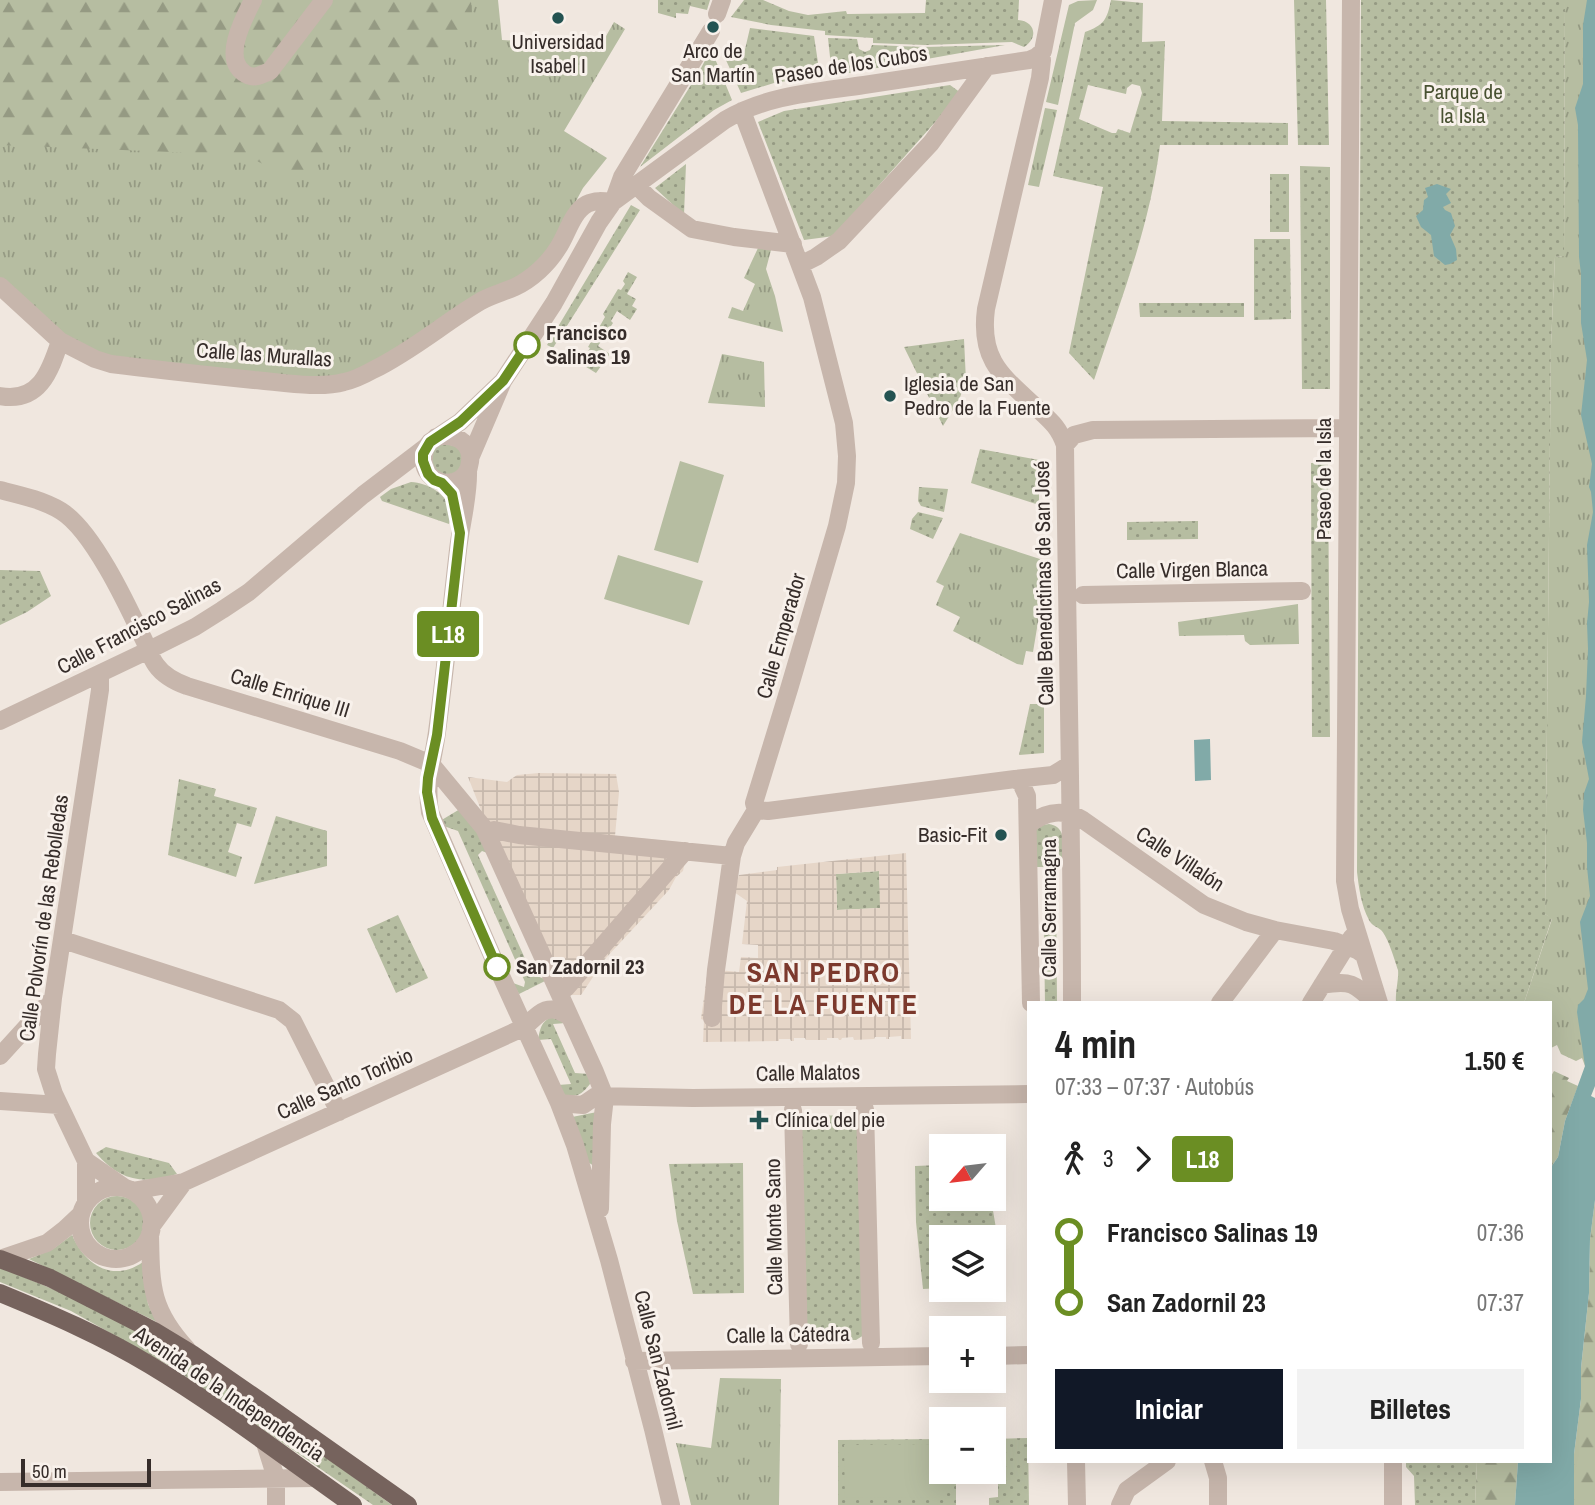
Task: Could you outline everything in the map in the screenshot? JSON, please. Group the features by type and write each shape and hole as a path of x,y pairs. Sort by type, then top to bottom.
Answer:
{"main road":[{"name":"Avenida de la Independencia","path":"0,1259 50,1278 192,1354 408,1505"},
{"name":"Avenida de la Independencia","path":"0,1293 88,1332 149,1364 353,1505"}],"street":[{"path":"253,0 235,41 234,51 235,63 241,72 258,77 270,71 324,0"},
{"path":"1041,53 1053,0"},
{"name":"Paseo de la Isla","path":"1351,0 1345,881 1351,938"},
{"name":"Calle Francisco Salinas","path":"470,463 503,381 554,303 613,202 622,177 711,31"},
{"name":"Paseo de los Cubos","path":"636,185 725,120 763,102 1029,60 1041,53"},
{"name":"Calle Benedictinas de San José","path":"1041,53 1040,78 986,309 985,333 990,358 998,370 1059,429 1065,445 1071,813"},
{"path":"800,265 839,241 931,143 987,66"},
{"name":"Calle Emperador","path":"712,1018 732,856 736,843 756,810 754,803 837,526 848,470 844,424 812,298 741,111"},
{"path":"636,185 649,198 692,229 793,244"},
{"name":"Calle Francisco Salinas","path":"613,202 636,185"},
{"name":"Calle las Murallas","path":"0,286 60,341 111,365 329,385 344,382 388,363 479,303 516,287 547,263 558,250 582,208 597,201 613,202"},
{"path":"0,396 20,397 41,384 50,370 60,341"},
{"name":"Calle Francisco Salinas","path":"0,721 194,627 249,592 387,477 460,422 503,381"},
{"path":"1065,445 1074,435 1093,430 1347,428"},
{"path":"387,477 435,478 451,483 458,480 470,463 469,450 461,440 449,435 431,442 423,461 435,478"},
{"name":"Calle San Zadornil","path":"470,463 437,735 427,792 430,812 575,1145 600,1226 671,1505"},
{"name":"Calle San Zadornil","path":"435,478 452,494 460,533"},
{"name":"Calle Enrique III","path":"0,490 36,499 62,511 82,530 113,580 156,665 179,683 401,751 431,764"},
{"name":"Calle Virgen Blanca","path":"1083,596 1302,591"},
{"name":"Calle Polvorín de las Rebolledas","path":"100,674 100,690 53,998 46,1069 58,1105 86,1161 128,1190"},
{"name":"Calle San Zadornil","path":"431,764 484,828 604,1097 600,1226"},
{"path":"756,810 768,811 1053,775 1069,765"},
{"path":"1015,779 1021,783 1027,796 1028,825 1046,814 1071,813"},
{"name":"Calle Villalón","path":"1071,813 1203,905 1275,930 1334,940 1351,938 1364,955 1376,1001"},
{"name":"Calle Serramagna","path":"1071,813 1072,1001"},
{"name":"Calle Serramagna","path":"1028,825 1031,1001"},
{"path":"494,830 519,835 732,856"},
{"path":"566,988 685,851"},
{"path":"1222,1001 1275,930"},
{"path":"1312,1001 1351,938"},
{"path":"63,940 279,1010 293,1021 339,1112"},
{"path":"1322,985 1348,982 1375,1001"},
{"path":"0,1056 53,998"},
{"path":"525,1027 537,1014 552,1009 561,1010 570,1017"},
{"name":"Calle Santo Toribio","path":"128,1190 184,1182 525,1027"},
{"name":"Calle Malatos","path":"604,1097 1020,1094"},
{"path":"559,1103 583,1105 596,1096 604,1097"},
{"path":"0,1101 58,1105"},
{"path":"865,1109 871,1343"},
{"name":"Calle Monte Sano","path":"793,1110 799,1344"},
{"name":"Calle Polvorín de las Rebolledas","path":"83,1209 86,1161"},
{"name":"Calle Santo Toribio","path":"150,1230 184,1182"},
{"path":"112,1187 128,1190 138,1195 147,1207 151,1219 150,1230 143,1246 132,1255 119,1259 105,1257 93,1251 84,1240 80,1227 83,1209 92,1196 105,1189 112,1187"},
{"name":"Avenida de la Independencia","path":"0,1259 47,1242 65,1229 83,1209"},
{"name":"Avenida de la Independencia","path":"150,1230 154,1295 163,1317 176,1337 192,1354"},
{"path":"1006,1356 1027,1355"},
{"name":"Calle la Cátedra","path":"634,1361 929,1356"},
{"path":"265,1443 276,1478 276,1505"},
{"path":"1076,1463 1077,1505"},
{"path":"1120,1505 1127,1490 1164,1463"},
{"path":"1214,1463 1218,1478 1218,1505"},
{"path":"1393,1463 1393,1505"},
{"path":"0,1482 314,1478"}],"green space":[{"path":"0,0 498,0 502,40 601,45 614,22 625,29 564,131 607,158 583,188 546,257 524,276 388,359 330,379 114,359 88,349 57,329 0,279"},
{"path":"0,0 471,0 473,32 298,182 245,155 0,145"},
{"path":"658,0 710,0 707,10 690,6 688,14 676,13 676,18 658,13"},
{"path":"744,0 763,0 789,11 808,15 846,11 847,14 925,13 926,0 1019,0 1018,20 1028,23 1033,35 1024,47 1012,42 925,45 873,43 873,38 825,35 825,31 731,17"},
{"path":"1097,0 1093,10 1075,23 1058,105 1046,102 1069,5 1078,1"},
{"path":"1111,0 1143,3 1142,42 1165,41 1162,121 1288,123 1288,145 1160,145 1142,235 1094,380 1069,353 1103,187 1053,176 1085,32 1101,24","holes":["1132,84 1140,86 1142,93 1130,133 1118,129 1116,133 1112,133 1079,119 1088,85 1126,94 1127,88"]},
{"path":"1294,0 1326,0 1329,145 1298,145"},
{"name":"Parque de la Isla","path":"1361,0 1565,0 1564,256 1555,257 1551,345 1545,914 1552,918 1525,1001 1396,1001 1398,970 1384,933 1369,920 1357,872"},
{"path":"1565,0 1595,0 1595,1070 1585,1066 1582,1058 1576,1061 1561,1054 1557,1045 1552,1048 1552,1001 1525,1001 1552,919 1545,914 1551,345 1555,257 1564,256"},
{"path":"750,28 814,36 820,76 774,83 741,93 725,58 743,58"},
{"path":"828,38 857,39 859,49 865,52 870,50 872,45 1005,45 832,76"},
{"path":"711,49 732,100 714,110 640,167 699,72"},
{"path":"950,85 961,93 834,236 804,240 758,122 784,111"},
{"path":"1045,108 1057,110 1039,187 1028,185"},
{"path":"686,164 684,215 655,188"},
{"path":"1300,166 1330,167 1330,389 1302,389"},
{"path":"1270,174 1289,174 1289,232 1270,232"},
{"path":"631,205 640,210 553,348 547,345"},
{"path":"1254,239 1290,239 1291,319 1254,320"},
{"path":"758,248 771,250 766,269 783,332 728,318 732,307 743,311 755,284 744,278"},
{"path":"628,272 637,277 627,294 636,299 632,306 637,309 630,320 617,311 611,321 613,323 598,346 610,354 596,373 578,362 590,348 588,347 605,317 603,314 618,289 621,290 625,284 623,281"},
{"path":"1139,303 1244,303 1244,317 1140,317"},
{"path":"964,339 966,381 959,400 943,426 904,347"},
{"path":"722,354 764,362 765,407 708,403"},
{"path":"440,442 461,448 463,465 455,474 437,474 429,454"},
{"path":"980,449 1039,460 1039,505 971,483"},
{"path":"680,461 724,475 698,563 654,550"},
{"path":"1311,463 1328,463 1330,737 1312,737"},
{"path":"411,482 427,486 441,494 449,507 449,524 382,501 380,497 391,489"},
{"path":"919,487 948,489 944,512 921,506 918,501"},
{"path":"918,512 943,518 933,539 910,529 912,519"},
{"path":"1198,521 1198,539 1127,540 1127,522"},
{"path":"960,533 1040,559 1041,604 1033,652 1026,651 1023,665 953,631 960,617 936,605 944,586 936,582"},
{"path":"618,555 703,581 689,625 604,599"},
{"path":"0,570 40,571 51,596 0,625"},
{"path":"1298,604 1299,644 1250,645 1245,641 1244,635 1179,636 1178,622"},
{"path":"1030,704 1044,704 1044,753 1019,755"},
{"path":"179,779 216,789 214,796 257,808 251,827 237,823 228,852 242,857 236,877 168,855"},
{"path":"460,809 477,829 490,854 482,851 478,855 532,974 547,980 519,994 513,983 524,987 525,982 458,831 441,825 440,821"},
{"path":"276,816 327,831 327,866 254,884"},
{"path":"1049,824 1060,830 1062,835 1064,867 1035,867 1036,829"},
{"path":"879,871 881,908 837,910 836,874"},
{"path":"1043,880 1056,880 1057,1001 1045,1001"},
{"path":"398,915 428,978 396,993 367,929"},
{"path":"551,1017 566,1023 553,1024 575,1073 589,1074 590,1084 582,1093 565,1095 558,1085 571,1084 551,1039 538,1040 541,1026"},
{"path":"1554,1071 1578,1086 1565,1121 1558,1157 1552,1166"},
{"path":"597,1112 593,1165 587,1162 572,1117"},
{"path":"855,1115 859,1119 864,1335 856,1340 809,1339 800,1121 807,1116"},
{"path":"106,1147 169,1163 177,1174 143,1180 123,1175 96,1153"},
{"path":"743,1163 744,1293 693,1294 677,1221 669,1164"},
{"path":"929,1165 929,1211 993,1211 995,1225 929,1225 929,1289 923,1289 916,1222 915,1166"},
{"path":"117,1196 136,1204 144,1223 136,1242 117,1250 98,1242 90,1223 98,1204"},
{"path":"1595,1200 1595,1505 1574,1505 1574,1454 1581,1399 1590,1239"},
{"path":"72,1235 84,1255 101,1268 121,1271 143,1262 148,1304 157,1322 29,1259 53,1249"},
{"path":"0,1268 98,1310 174,1353 248,1402 392,1505 373,1505 175,1369 71,1311 0,1282"},
{"path":"720,1378 781,1379 779,1505 691,1505 676,1443 711,1448"},
{"path":"1027,1438 1029,1505 989,1505 989,1498 998,1497 998,1484 1006,1484 1006,1439"},
{"path":"929,1439 929,1484 956,1484 956,1505 838,1505 838,1440"},
{"path":"929,1444 929,1484 944,1484 944,1497 845,1498 844,1445"},
{"path":"1406,1463 1477,1463 1475,1505 1415,1505 1414,1476"},
{"path":"1477,1463 1518,1463 1515,1505 1475,1505"}],"shaded area":[{"path":"616,774 619,792 615,836 689,843 683,871 669,890 605,959 581,995 567,995 468,777 507,782 517,775"},
{"path":"906,853 911,1039 901,1039 901,1036 889,1039 875,1037 854,1040 853,1037 841,1040 794,1038 794,1041 779,1039 703,1042 704,1020 701,1019 708,969 739,972 741,957 758,958 758,945 742,944 747,901 734,892 739,875 777,870 777,867","holes":["879,871 880,908 837,910 836,874"]}],"water":[{"path":"1587,0 1595,0 1595,1086 1591,1096 1595,1098 1595,1200 1590,1239 1581,1399 1574,1454 1574,1505 1515,1505 1518,1463 1552,1463 1552,1166 1558,1157 1565,1121 1585,1066 1577,1012 1578,1005 1588,989 1580,922 1590,896 1583,810 1584,793 1589,779 1582,742 1588,649 1587,545 1593,512 1589,487 1592,464 1581,415 1587,360 1581,323 1578,125 1575,108 1583,84 1583,25"},
{"path":"1437,184 1451,189 1446,194 1451,203 1443,207 1451,213 1455,226 1450,235 1457,260 1445,265 1434,256 1431,235 1421,227 1416,216 1423,210 1424,200 1428,197 1425,188"},
{"path":"1210,739 1211,780 1195,781 1194,740"}],"bus line":[{"name":"L18","path":"497,967 428,804 428,778 437,735 460,533 452,494 428,474 424,467 423,454 430,442 460,422 503,381 527,345"}],"place":[{"name":"Universidad Isabel I","path":"558,18"},
{"name":"Arco de San Martín","path":"713,27"},
{"name":"Francisco Salinas 19","path":"527,345"},
{"name":"Iglesia de San Pedro de la Fuente","path":"890,396"},
{"name":"Basic-Fit","path":"1001,835"},
{"name":"San Zadornil 23","path":"497,967"},
{"name":"Clínica del pie","path":"759,1120"}],"district":[{"name":"SAN PEDRO DE LA FUENTE","path":"824,988"}]}
